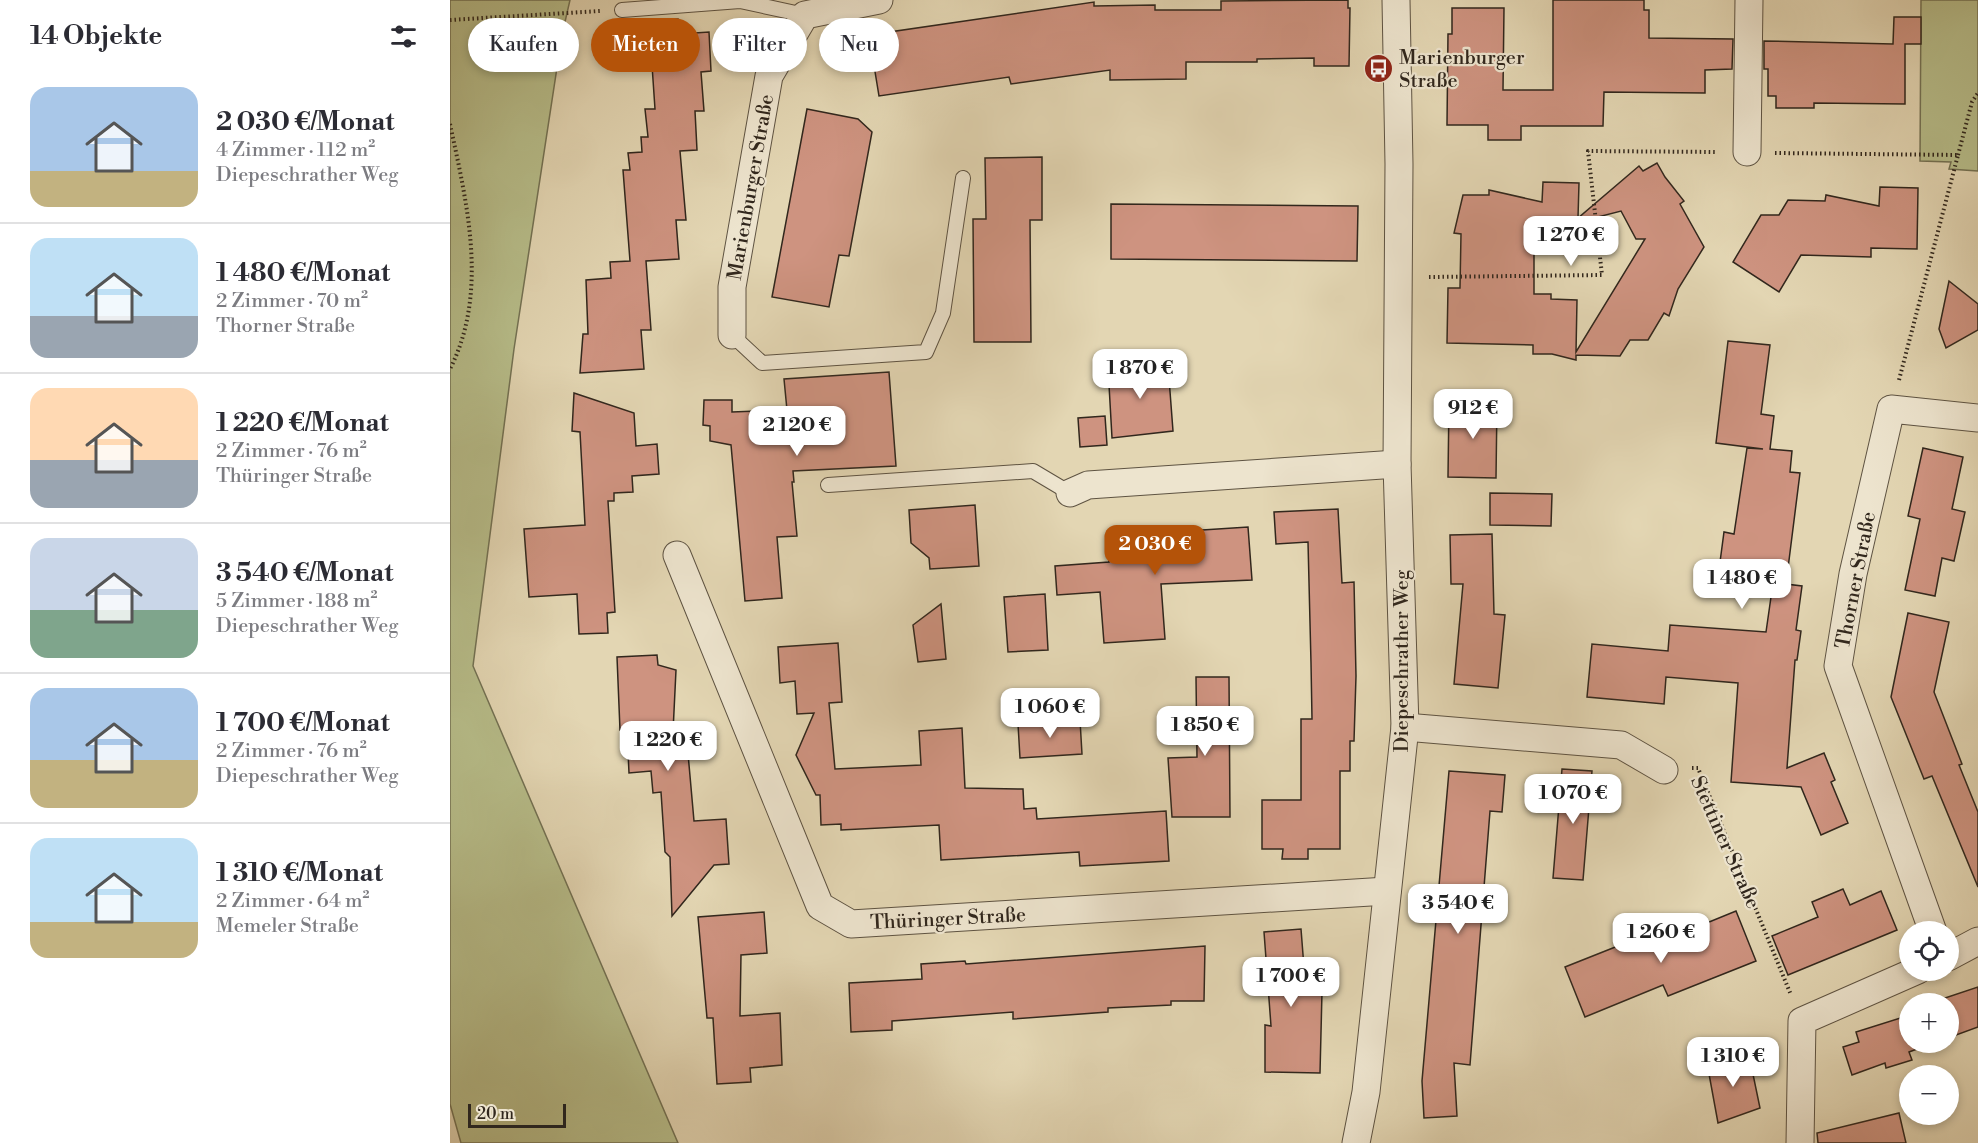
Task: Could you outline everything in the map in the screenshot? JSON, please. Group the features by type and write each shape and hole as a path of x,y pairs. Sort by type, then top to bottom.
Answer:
{"street":[{"path":"805,15 879,0"},
{"name":"Diepeschrather Weg","path":"1356,1143 1366,1092 1405,727 1397,464 1399,164 1396,0"},
{"path":"1747,152 1749,0"},
{"name":"Marienburger Straße","path":"732,335 732,287 769,76 805,15"},
{"path":"1891,409 1978,418"},
{"name":"Thorner Straße","path":"1891,409 1853,574 1838,666 1929,921"},
{"path":"1070,494 1088,485 1397,464"},
{"name":"Thüringer Straße","path":"677,555 820,906 851,924 1387,891"},
{"name":"Stettiner Straße","path":"1405,727 1621,745 1664,770"},
{"path":"1959,951 1978,941"},
{"path":"1800,1143 1802,1022 1899,979"}],"lane":[{"path":"622,9 740,1 805,15"},
{"path":"732,335 762,363 926,352 943,313 963,178"},
{"path":"828,485 1033,471 1070,494"}],"path":[{"path":"450,20 622,9"},
{"path":"1891,409 1972,102 1978,93"},
{"path":"450,124 472,247 471,307 460,350 450,369"},
{"path":"1398,277 1602,275 1588,151 1958,155"},
{"name":"Stettiner Straße","path":"1664,770 1698,768 1802,1022"}],"green space":[{"path":"450,0 570,0 566,18 468,18 468,72 556,72 514,349 473,666 678,1143 461,1143 450,1104"},
{"path":"1921,0 1978,0 1978,171 1949,169 1951,162 1920,161"}],"building":[{"path":"1348,0 1348,8 1350,8 1349,66 1314,66 1314,58 1257,59 1257,62 1186,62 1186,79 1110,80 1110,70 1011,84 1009,77 879,96 875,72 899,72 899,31 1094,2 1094,6 1155,5 1155,10 1221,10 1221,1"},
{"path":"1553,0 1644,0 1644,10 1649,10 1649,38 1733,39 1732,69 1705,70 1705,93 1604,92 1603,126 1521,126 1521,140 1488,140 1488,125 1447,125 1448,34 1452,34 1452,8 1504,8 1503,90 1553,90"},
{"path":"1894,17 1921,17 1921,44 1905,44 1905,104 1814,103 1814,108 1776,108 1776,96 1768,96 1768,69 1764,69 1764,41 1893,44"},
{"path":"709,32 711,71 701,72 704,111 695,111 697,150 680,151 686,220 676,220 679,259 646,261 651,330 641,330 644,369 580,373 583,334 588,334 586,280 611,278 610,262 630,261 623,170 630,170 628,153 642,152 641,137 648,137 645,109 655,109 652,72 700,72 700,33"},
{"path":"807,109 858,119 872,132 849,256 839,255 829,307 772,297"},
{"path":"1042,157 1042,220 1030,220 1031,342 974,342 973,219 986,219 985,158"},
{"path":"1657,163 1684,201 1680,204 1704,247 1678,289 1669,316 1664,313 1648,340 1630,340 1620,356 1576,355 1576,360 1552,354 1533,354 1533,345 1447,343 1448,288 1460,288 1461,234 1454,233 1463,195 1489,195 1489,190 1542,202 1543,182 1579,183 1578,218 1639,166 1643,171","holes":["1621,211 1636,239 1645,239 1576,352 1577,300 1551,299 1551,294 1534,294 1534,242 1569,243 1569,237 1578,238 1578,222"]},
{"path":"1880,187 1918,188 1917,249 1871,248 1871,257 1801,255 1779,292 1733,262 1761,215 1779,215 1788,200 1825,201 1826,195 1879,206"},
{"path":"1111,204 1358,206 1357,261 1111,259"},
{"path":"1949,281 1978,304 1978,330 1946,348 1939,329"},
{"path":"1728,341 1770,345 1761,414 1774,416 1770,449 1792,451 1790,472 1800,473 1786,584 1802,586 1796,630 1801,631 1797,660 1795,660 1787,768 1824,753 1835,780 1831,782 1848,823 1821,835 1801,787 1731,782 1738,683 1666,677 1664,704 1587,697 1592,644 1668,651 1670,625 1766,632 1773,583 1731,578 1733,564 1720,562 1724,532 1734,534 1747,448 1763,449 1716,443"},
{"path":"1143,364 1144,367 1168,365 1173,431 1112,438 1108,367"},
{"path":"889,372 896,466 793,471 797,536 777,537 782,598 745,601 731,445 710,441 710,426 703,425 704,400 732,400 732,412 787,410 784,379"},
{"path":"574,393 634,413 636,446 657,444 659,474 632,476 633,492 614,493 614,501 608,501 615,612 607,613 608,633 579,634 577,594 529,597 524,529 585,525 580,432 572,431"},
{"path":"1449,402 1497,403 1496,478 1448,477"},
{"path":"1105,416 1107,445 1080,447 1078,418"},
{"path":"1923,448 1963,457 1952,509 1965,512 1954,561 1942,558 1935,596 1905,590 1920,519 1908,516"},
{"path":"1490,493 1552,494 1551,526 1490,525"},
{"path":"975,505 979,566 930,569 929,558 911,543 909,510"},
{"path":"1338,509 1342,583 1354,582 1356,676 1354,741 1350,741 1350,771 1340,771 1340,849 1308,849 1308,859 1282,859 1283,849 1262,849 1262,800 1301,800 1301,719 1312,719 1311,663 1308,542 1276,544 1274,512"},
{"path":"1248,527 1252,580 1161,584 1165,639 1104,643 1100,592 1057,595 1055,566 1109,562 1107,540 1173,534 1172,532"},
{"path":"1492,534 1494,614 1505,615 1498,688 1454,684 1463,584 1451,584 1450,535"},
{"path":"1045,594 1048,650 1008,652 1004,597"},
{"path":"941,604 946,659 918,662 913,625"},
{"path":"1908,613 1949,622 1934,692 1978,812 1978,887 1932,776 1924,779 1891,697"},
{"path":"838,643 842,702 829,703 835,769 921,765 919,731 962,728 965,788 1023,789 1024,809 1036,808 1037,819 1166,811 1169,861 1080,866 1079,852 941,860 939,825 841,830 841,824 821,825 820,795 816,795 796,755 814,713 797,714 795,681 780,683 778,647"},
{"path":"657,655 658,665 676,670 673,732 686,731 694,821 726,819 729,864 714,865 672,916 670,857 665,852 661,792 653,793 651,771 629,773 627,730 620,730 617,657"},
{"path":"1196,677 1229,677 1230,817 1172,817 1168,758 1197,757"},
{"path":"1080,720 1082,754 1020,758 1018,724"},
{"path":"1562,769 1592,771 1583,880 1553,878"},
{"path":"1449,771 1505,775 1502,812 1490,811 1470,1065 1454,1063 1457,1116 1424,1118 1422,1081"},
{"path":"1843,889 1850,905 1881,891 1897,930 1788,975 1772,936 1818,917 1812,902"},
{"path":"1736,911 1756,961 1668,996 1663,985 1585,1017 1565,967 1643,936 1648,947"},
{"path":"764,912 767,953 741,955 740,1016 780,1013 782,1065 750,1068 751,1082 717,1084 713,1018 707,1018 698,917"},
{"path":"1301,929 1306,993 1322,992 1320,1073 1265,1072 1265,1025 1271,1026 1264,932"},
{"path":"1205,946 1204,1001 1171,1001 1171,1005 1108,1008 1108,1012 1013,1019 1013,1012 892,1021 892,1030 851,1032 849,983 922,979 921,964 965,961 966,964"},
{"path":"1978,987 1978,1027 1959,1034 1959,993"},
{"path":"1899,1018 1899,1053 1909,1053 1912,1060 1886,1068 1885,1063 1852,1075 1843,1047 1859,1042 1856,1032"},
{"path":"1749,1055 1760,1108 1718,1123 1707,1063"},
{"path":"1899,1113 1899,1125 1902,1125 1906,1143 1818,1143 1817,1133"}],"place":[{"name":"Marienburger Straße","path":"1378,68"}]}
